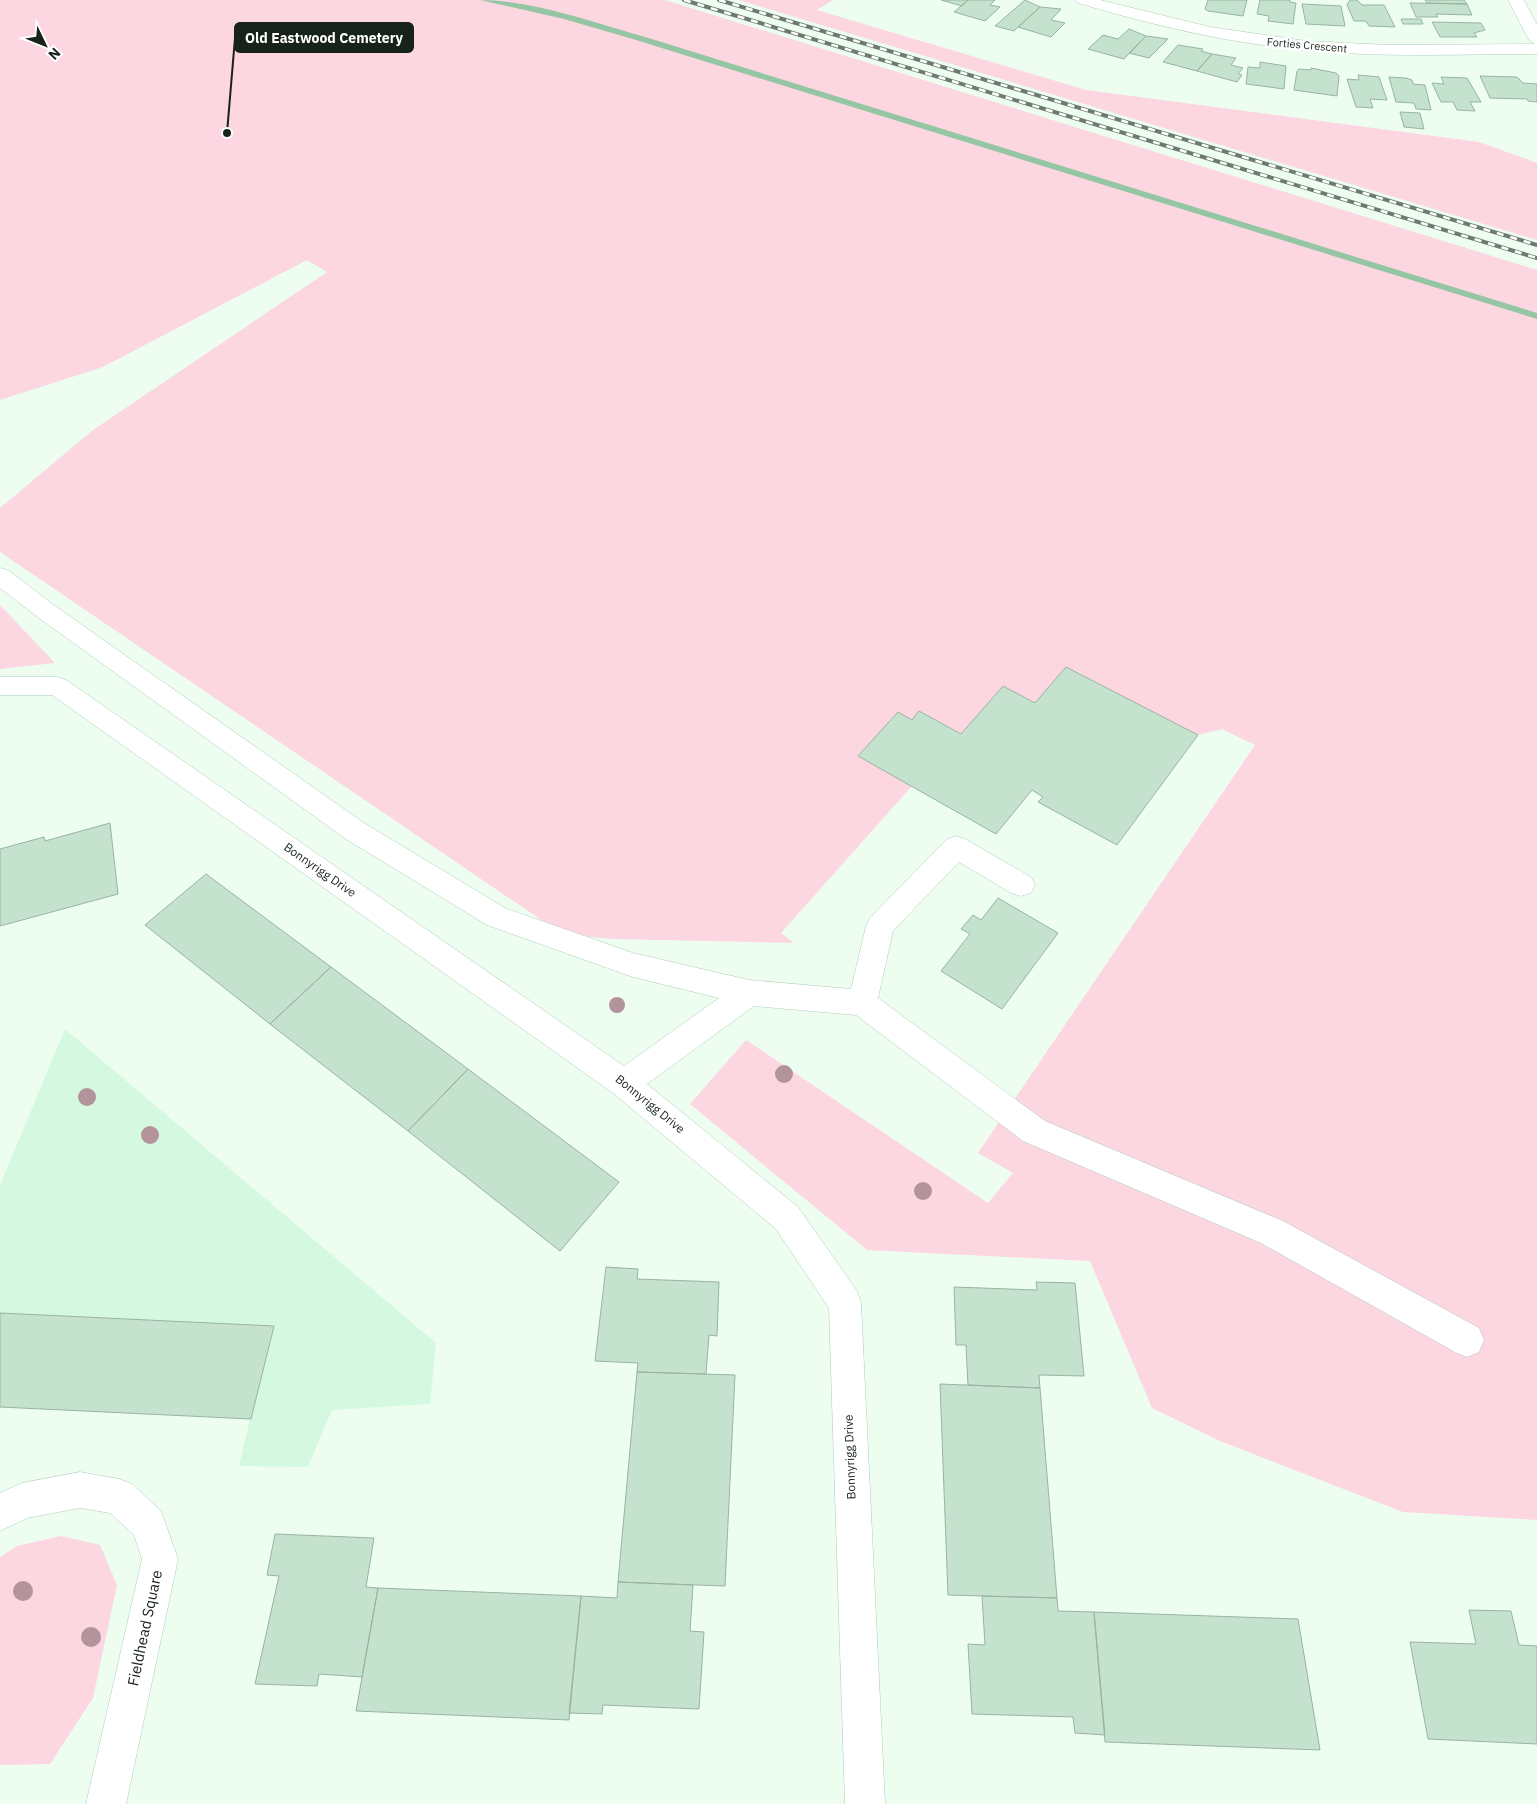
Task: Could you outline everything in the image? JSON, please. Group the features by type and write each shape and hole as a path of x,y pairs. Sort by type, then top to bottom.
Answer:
{"street":[{"name":"Forties Crescent","path":"1083,0 1192,30 1262,41 1339,48 1537,49"},
{"path":"1516,0 1537,40"},
{"path":"0,576 47,612 354,831 497,917 634,965 750,993 862,1003 1034,1131 1272,1232 1467,1340"},
{"name":"Bonnyrigg Drive","path":"0,686 57,686 624,1083 787,1218 845,1303 865,1804"},
{"path":"862,1003 880,926 956,847 1021,885"},
{"path":"624,1083 750,993"},
{"name":"Fieldhead Square","path":"0,1513 22,1502 80,1490 119,1497 148,1524 160,1559 106,1804"}],"shaded area":[{"path":"0,0 665,0 1537,270 1537,1520 1403,1512 1220,1441 1152,1408 1090,1261 867,1250 690,1104 746,1040 988,1203 1013,1173 978,1153 1255,745 1222,729 1198,735 1066,667 1035,703 1003,686 961,734 920,711 912,720 898,712 858,756 912,786 781,933 794,943 612,939 562,934 0,552 0,508 93,430 327,272 307,260 103,367 0,400"},
{"path":"738,0 833,0 817,10 1086,90 1479,142 1537,163 1537,240"},
{"path":"0,605 55,663 0,669"},
{"path":"65,1029 436,1343 430,1404 332,1410 308,1467 239,1466 250,1419 0,1407 0,1185"},
{"path":"61,1536 100,1545 117,1585 93,1698 50,1764 0,1765 0,1557 17,1546"}],"building":[{"path":"941,0 968,0 962,6"},
{"path":"968,0 995,0 990,5 1000,7 985,21 954,12"},
{"path":"1025,0 1040,7 1014,31 995,26"},
{"path":"1208,0 1247,0 1243,16 1208,11 1205,9"},
{"path":"1260,0 1290,0 1290,2 1296,3 1293,24 1268,21 1269,16 1257,14"},
{"path":"1350,0 1357,0 1362,5 1384,5 1395,27 1369,26 1366,21 1354,21 1347,5"},
{"path":"1425,0 1464,0 1467,4 1427,3"},
{"path":"1410,3 1467,4 1472,15 1436,14 1438,17 1416,17"},
{"path":"1302,4 1341,6 1345,26 1306,24"},
{"path":"1040,7 1061,9 1051,20 1065,23 1051,37 1018,27"},
{"path":"1401,19 1421,19 1423,24 1403,24"},
{"path":"1432,22 1481,23 1485,30 1474,33 1477,37 1440,37"},
{"path":"1129,29 1146,36 1124,59 1088,49 1103,35 1118,39"},
{"path":"1146,36 1168,39 1149,58 1129,53"},
{"path":"1178,45 1203,49 1201,51 1212,54 1197,71 1163,62"},
{"path":"1212,54 1236,58 1231,65 1243,68 1238,74 1242,75 1237,82 1197,71"},
{"path":"1260,62 1286,66 1284,89 1246,84 1248,67 1260,68"},
{"path":"1311,68 1336,73 1339,76 1337,96 1294,90 1297,71 1299,69 1311,70"},
{"path":"1358,75 1379,77 1387,100 1370,99 1373,108 1356,107 1347,79 1359,80"},
{"path":"1480,76 1517,77 1523,83 1537,84 1537,102 1528,101 1527,99 1490,98"},
{"path":"1389,77 1406,78 1412,80 1413,84 1425,85 1431,110 1416,109 1414,103 1396,102"},
{"path":"1441,77 1467,78 1481,102 1470,102 1475,111 1457,110 1453,102 1441,102 1432,83 1444,84"},
{"path":"1400,112 1420,113 1424,129 1404,127"},
{"path":"1066,667 1198,735 1117,845 1038,802 1043,797 1032,790 996,834 858,756 898,712 912,720 919,711 961,734 1003,686 1035,703"},
{"path":"110,823 118,894 0,926 0,849 44,837 45,841"},
{"path":"206,874 331,967 270,1024 145,925"},
{"path":"998,898 1058,933 1002,1009 941,971 970,934 961,929 973,915 981,920"},
{"path":"331,967 468,1069 408,1131 270,1024"},
{"path":"468,1069 619,1182 560,1251 408,1131"},
{"path":"606,1267 638,1269 637,1279 719,1282 717,1336 709,1335 706,1374 637,1372 638,1363 595,1361"},
{"path":"1036,1282 1075,1283 1084,1376 1039,1375 1040,1388 968,1385 966,1345 956,1345 954,1287 1037,1290"},
{"path":"0,1313 274,1326 251,1419 0,1407"},
{"path":"637,1372 735,1375 725,1586 618,1582"},
{"path":"940,1384 1040,1388 1057,1598 948,1595"},
{"path":"275,1534 374,1538 366,1587 378,1588 362,1677 319,1674 317,1686 255,1684 279,1576 267,1575"},
{"path":"618,1582 693,1585 690,1631 704,1632 699,1709 603,1705 602,1714 569,1713 581,1596 617,1598"},
{"path":"378,1588 581,1596 569,1720 356,1711"},
{"path":"982,1596 1057,1598 1058,1611 1094,1612 1105,1735 1075,1733 1073,1717 972,1714 968,1644 985,1645"},
{"path":"1469,1610 1511,1611 1519,1645 1537,1646 1537,1744 1428,1739 1410,1642 1476,1644"},
{"path":"1094,1612 1298,1619 1320,1750 1105,1742"}],"waterway":[{"path":"484,0 565,17 639,38 1537,316"}],"railway":[{"path":"684,0 1537,258"},
{"path":"719,0 1537,245"}],"place":[{"name":"Old Eastwood Cemetery","path":"227,133"}]}
